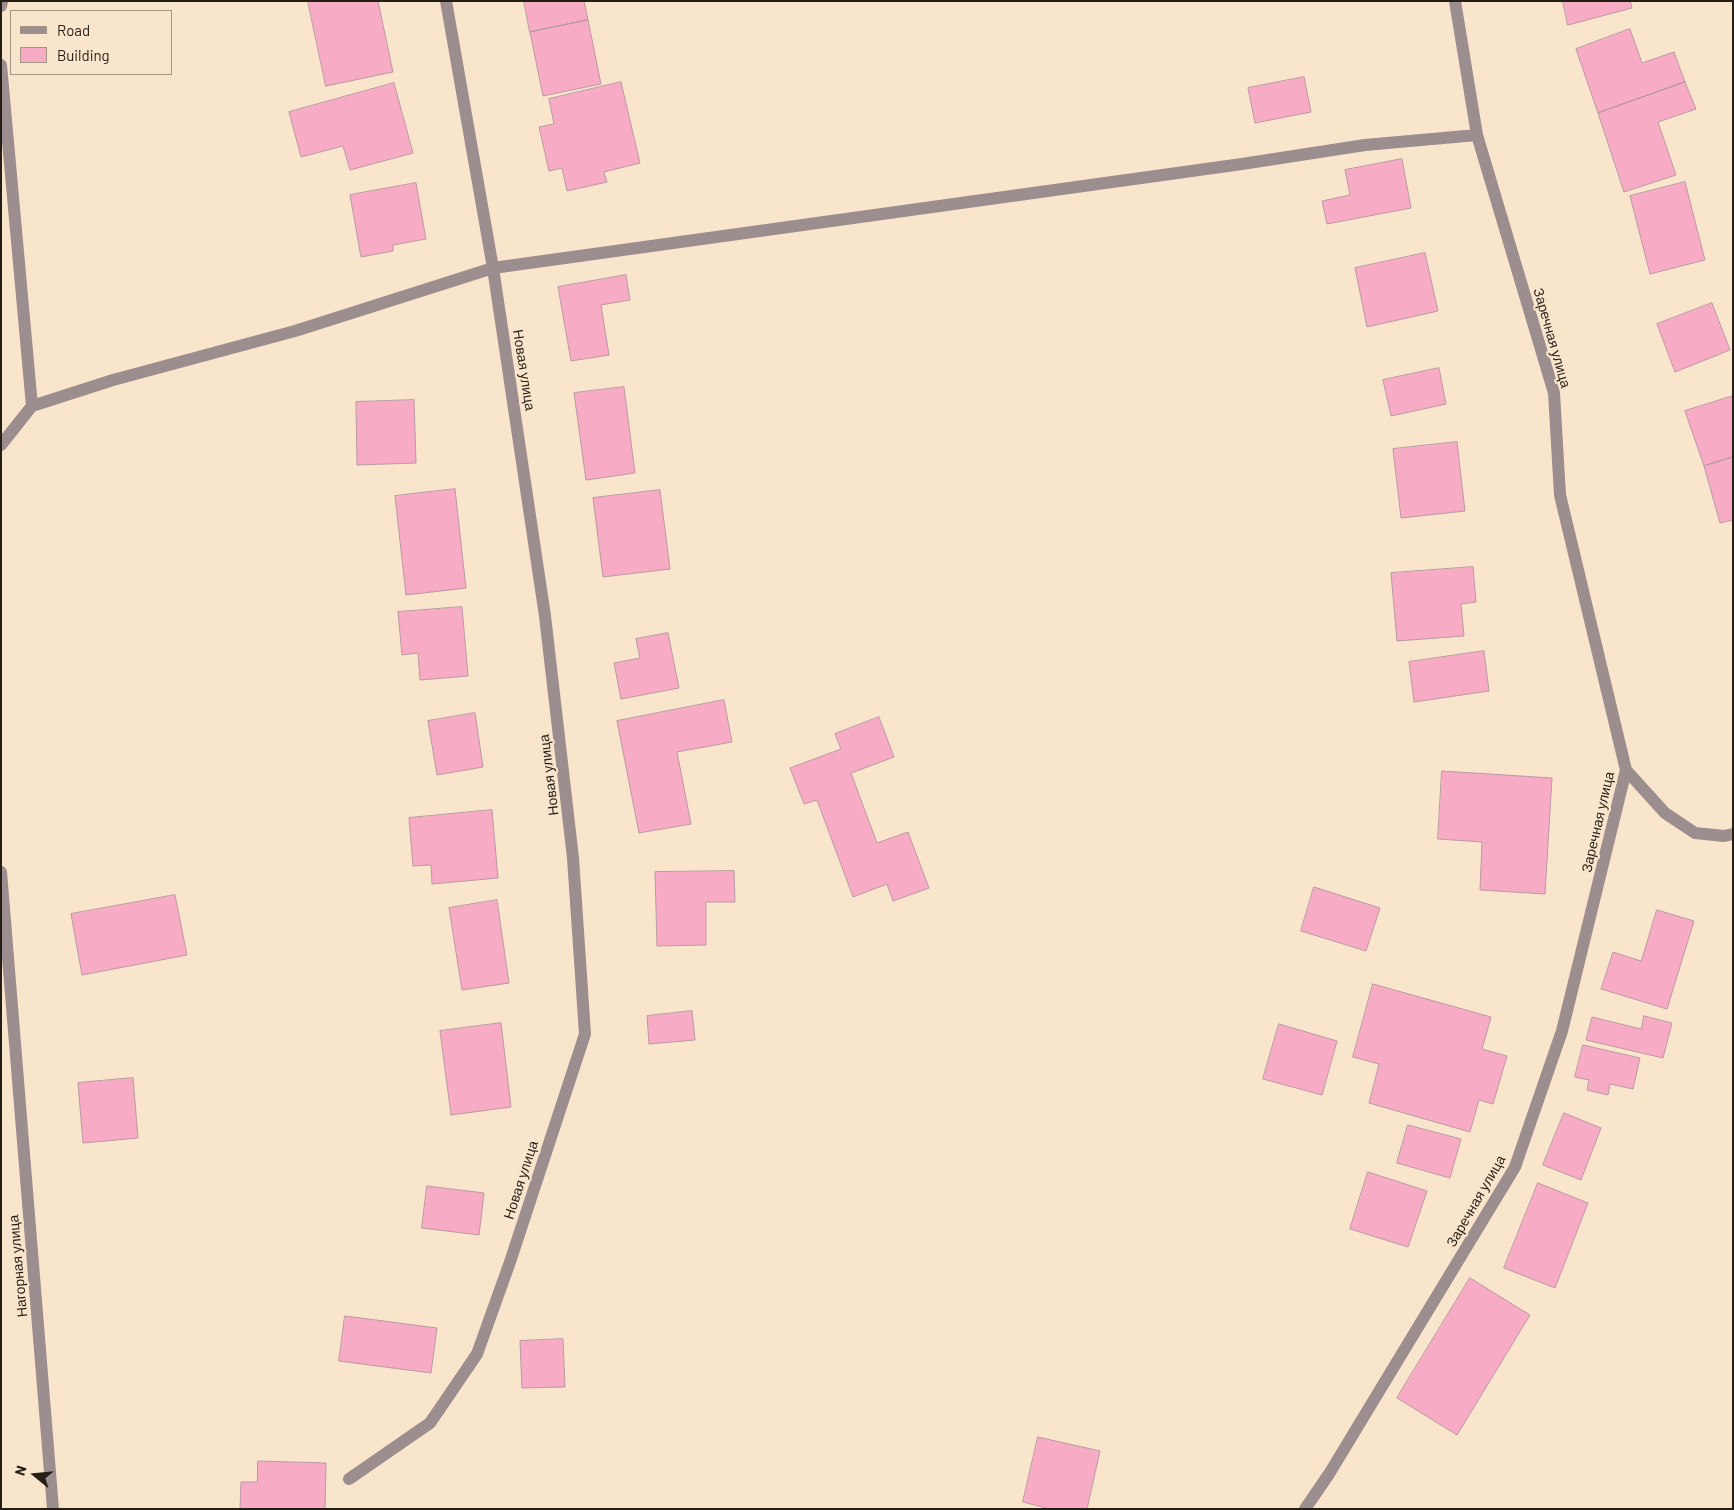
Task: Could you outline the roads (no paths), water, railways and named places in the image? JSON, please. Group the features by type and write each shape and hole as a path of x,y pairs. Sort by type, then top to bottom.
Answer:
{"street":[{"path":"1,6 2,1"},
{"name":"Новая улица","path":"349,1479 430,1422 477,1354 513,1253 585,1034 573,858 545,616 493,268 446,1"},
{"name":"Заречная улица","path":"1305,1509 1334,1466 1515,1168 1562,1031 1626,770 1560,495 1554,393 1477,136 1456,1"},
{"path":"1,65 32,406"},
{"path":"1,445 32,406 113,380 295,331 493,268 1242,164 1365,145 1477,136"},
{"path":"1626,770 1665,814 1695,833 1724,836 1733,834"},
{"name":"Нагорная улица","path":"1,872 53,1509"}]}
